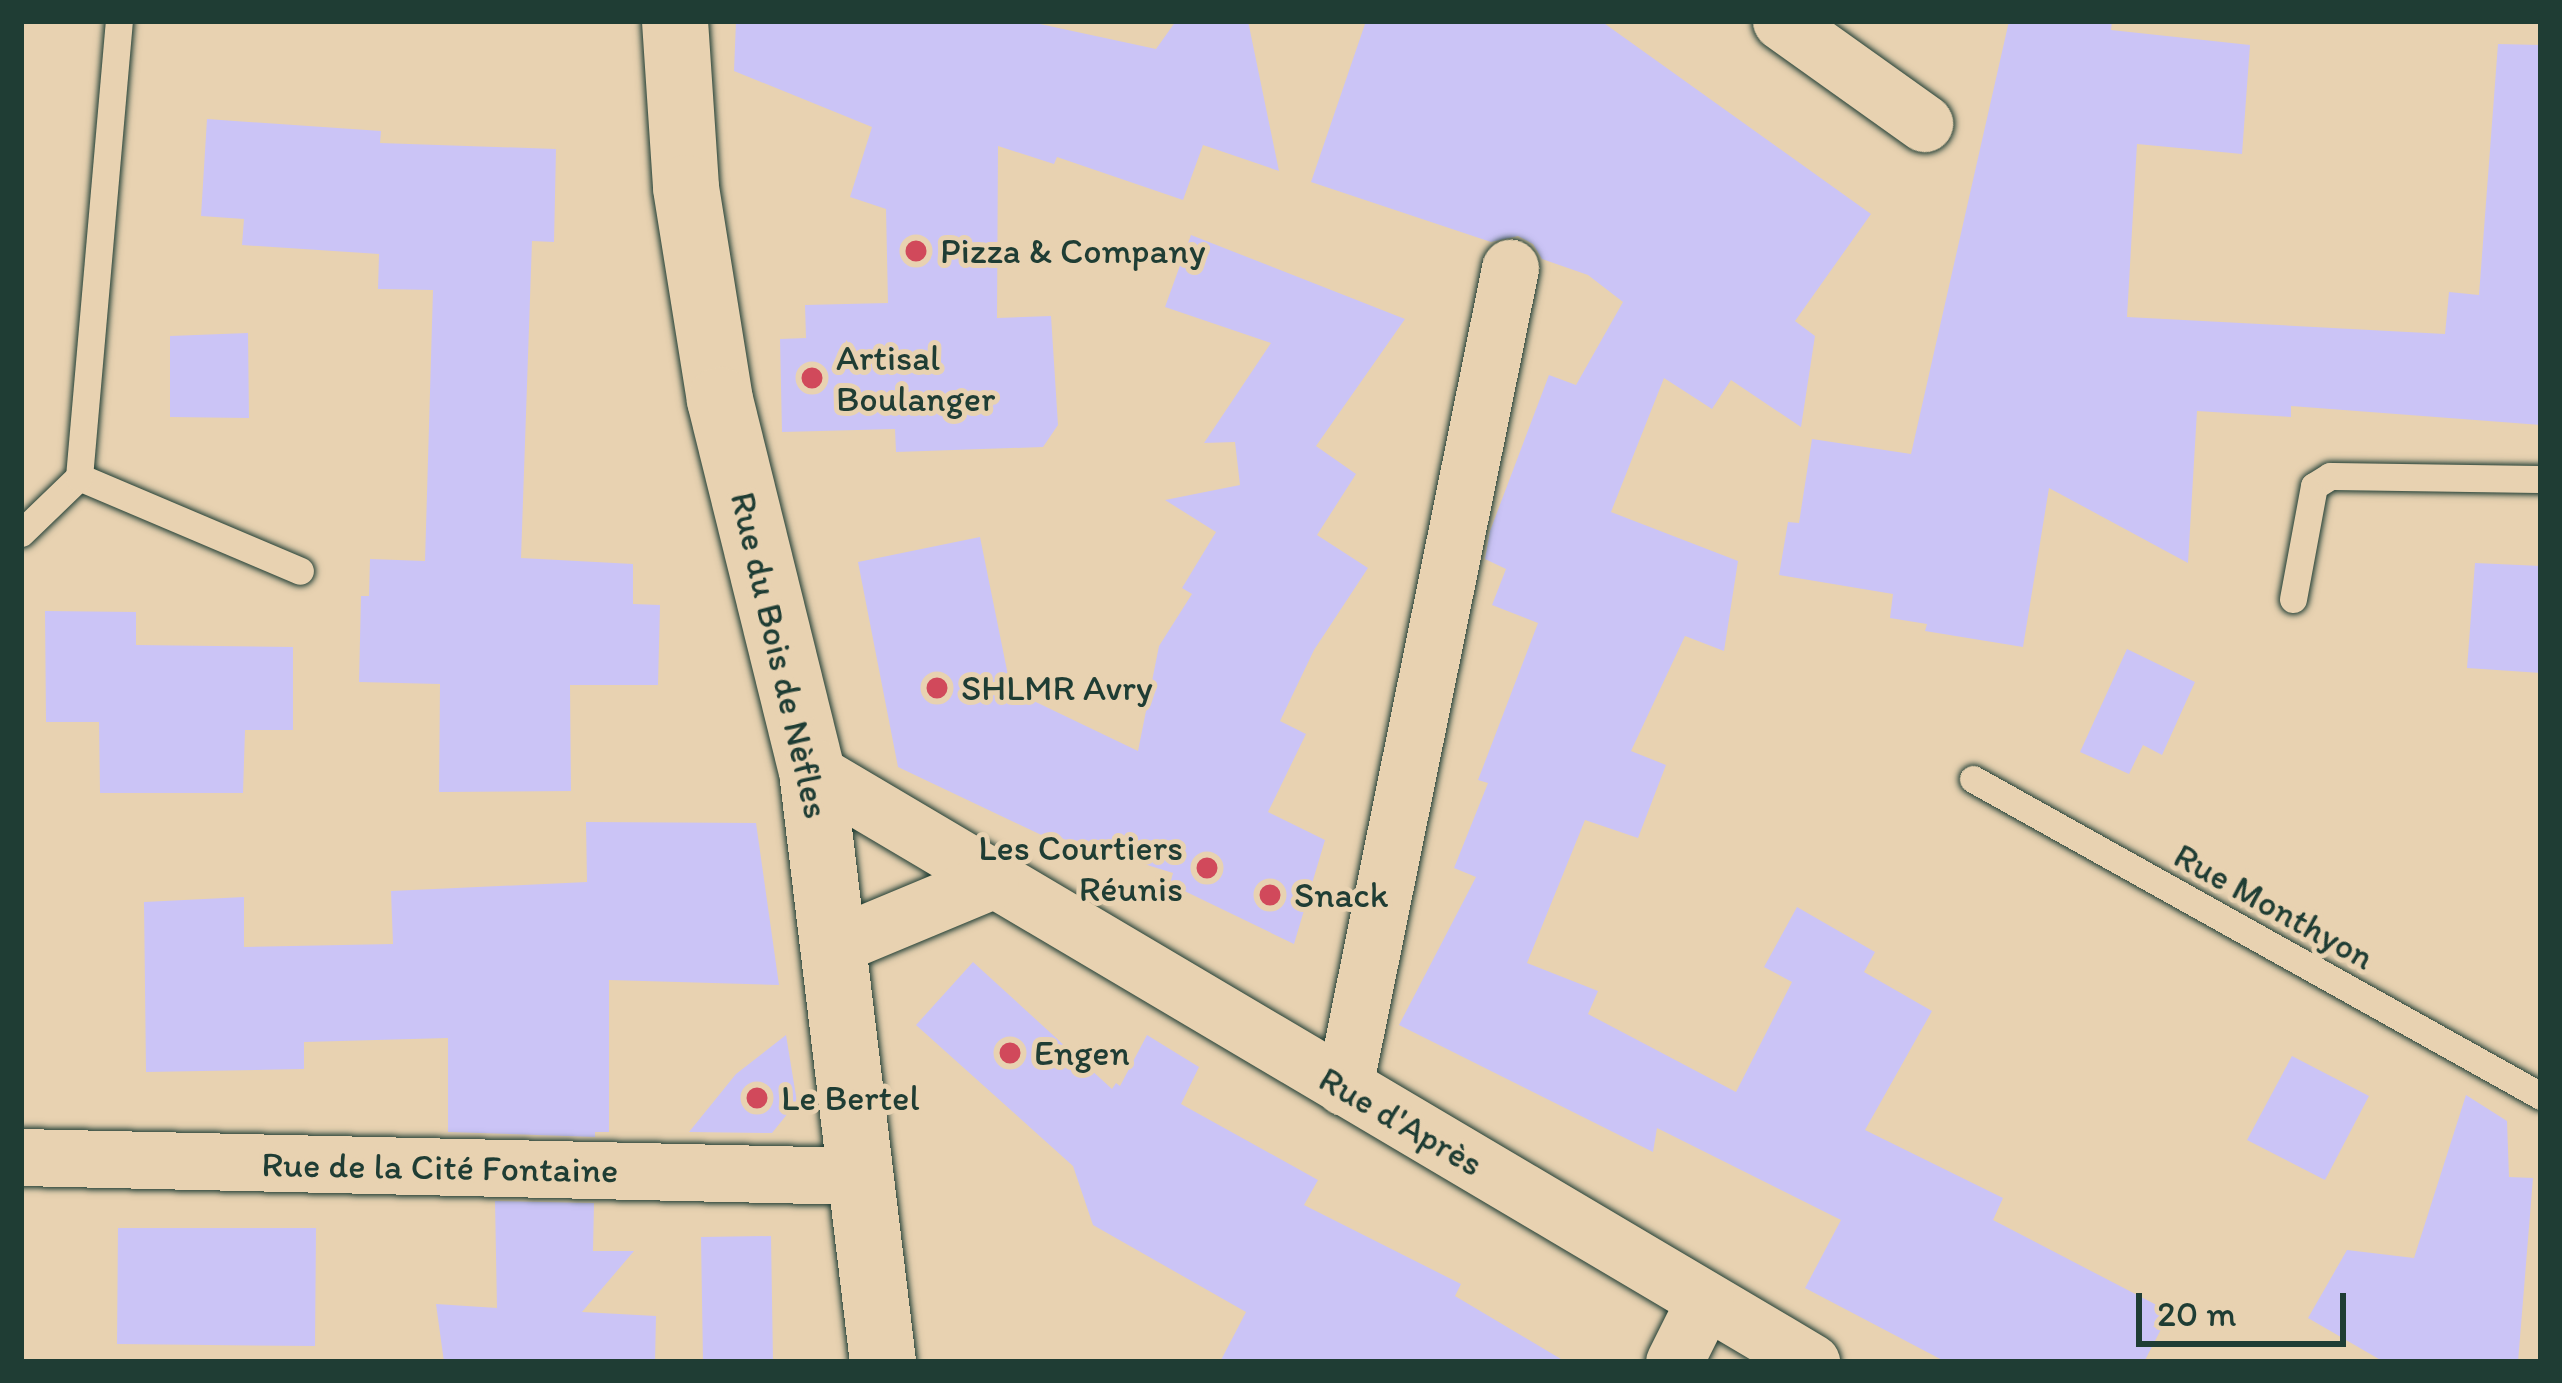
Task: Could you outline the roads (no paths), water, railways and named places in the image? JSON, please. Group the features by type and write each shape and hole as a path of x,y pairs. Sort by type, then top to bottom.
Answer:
{"street":[{"path":"1781,21 1924,123"},
{"name":"Rue du Bois de Nèfles","path":"661,22 720,400 812,771 884,1362"},
{"path":"1344,1088 1510,268"},
{"name":"Rue d'Après","path":"812,771 1811,1362"},
{"path":"834,946 990,880"},
{"name":"Rue de la Cité Fontaine","path":"21,1157 859,1176"},
{"path":"1674,1362 1706,1300"}],"lane":[{"path":"21,533 79,477 118,21"},
{"path":"2293,599 2314,486 2330,476 2541,478"},
{"path":"79,477 300,571"},
{"name":"Rue Monthyon","path":"1972,779 2541,1096"}],"place":[{"name":"Pizza & Company","path":"916,251"},
{"name":"Artisal Boulanger","path":"812,378"},
{"name":"SHLMR Avry","path":"937,688"},
{"name":"Les Courtiers Réunis","path":"1207,868"},
{"name":"Snack","path":"1270,895"},
{"name":"Engen","path":"1010,1053"},
{"name":"Le Bertel","path":"757,1098"}]}
